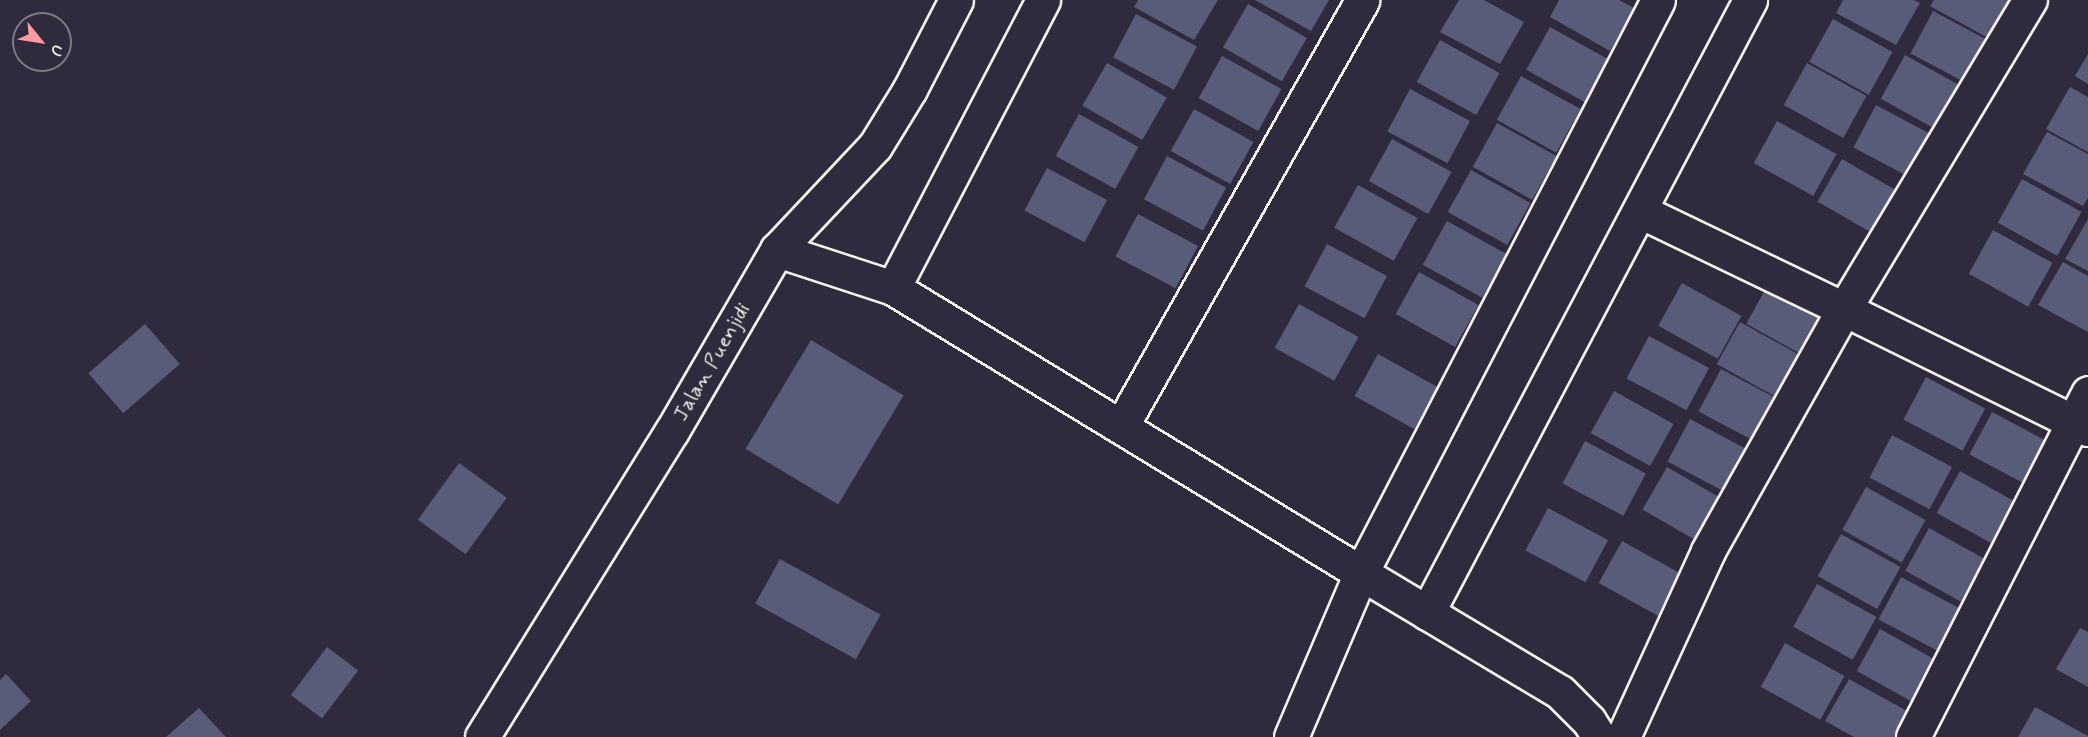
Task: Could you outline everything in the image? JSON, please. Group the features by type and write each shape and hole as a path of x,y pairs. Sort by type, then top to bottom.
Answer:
{"street":[{"name":"Jalan Puenjidi","path":"482,737 672,430 777,250 875,146 910,89 956,0"},
{"path":"893,288 1044,0"},
{"path":"1122,425 1362,0"},
{"path":"1427,613 1750,0"},
{"path":"1623,737 1708,551 1844,309 2030,0"},
{"path":"1291,737 1361,573 1656,1"},
{"path":"1640,211 2081,426"},
{"path":"777,250 893,288 1560,692 1589,722 1599,737"},
{"path":"1913,737 2081,426 2088,393"}],"building":[{"path":"1138,0 1218,0 1194,40 1134,7"},
{"path":"1255,0 1329,0 1311,31"},
{"path":"1459,0 1484,0 1524,22 1500,64 1440,32"},
{"path":"1559,0 1619,0 1634,8 1610,51 1550,17"},
{"path":"1843,0 1914,0 1920,3 1896,45 1836,13"},
{"path":"1934,0 2012,0 1990,39 1930,6"},
{"path":"1248,4 1307,38 1282,81 1223,47"},
{"path":"1933,11 1994,43 1971,86 1910,53"},
{"path":"1136,14 1197,46 1174,90 1113,57"},
{"path":"1833,19 1892,52 1869,95 1809,62"},
{"path":"1550,27 1609,60 1586,103 1526,70"},
{"path":"1440,40 1499,73 1476,115 1417,82"},
{"path":"2088,54 2088,84 2075,76"},
{"path":"1905,55 1964,88 1940,132 1881,99"},
{"path":"1222,56 1281,89 1258,131 1199,98"},
{"path":"1107,63 1167,98 1142,140 1082,105"},
{"path":"1807,63 1866,96 1843,138 1784,105"},
{"path":"1521,76 1580,109 1556,153 1497,120"},
{"path":"2070,87 2088,97 2088,152 2046,129"},
{"path":"1410,89 1470,121 1448,163 1387,131"},
{"path":"1876,105 1936,137 1914,179 1853,147"},
{"path":"1194,109 1253,142 1230,184 1171,151"},
{"path":"1079,114 1138,147 1115,189 1056,156"},
{"path":"1777,121 1836,154 1813,196 1754,163"},
{"path":"1497,123 1556,156 1532,200 1473,167"},
{"path":"2047,132 2088,154 2088,198 2083,206 2023,174"},
{"path":"1392,139 1451,172 1428,214 1369,181"},
{"path":"1167,156 1226,187 1203,231 1144,199"},
{"path":"1842,159 1901,193 1876,235 1818,201"},
{"path":"1047,168 1107,200 1085,242 1024,210"},
{"path":"1471,170 1530,203 1507,245 1448,212"},
{"path":"2022,179 2081,212 2057,256 1998,223"},
{"path":"1358,185 1417,218 1394,261 1334,228"},
{"path":"1138,214 1198,246 1176,288 1115,256"},
{"path":"2088,219 2088,271 2065,259"},
{"path":"1447,221 1506,254 1482,298 1423,265"},
{"path":"1993,230 2052,263 2028,307 1969,274"},
{"path":"1327,244 1387,276 1365,318 1304,286"},
{"path":"2063,262 2088,276 2088,332 2038,305"},
{"path":"1419,272 1478,305 1455,347 1396,314"},
{"path":"1770,281 1829,314 1806,357 1746,324"},
{"path":"1682,283 1741,316 1718,359 1658,326"},
{"path":"1299,304 1358,337 1334,381 1275,348"},
{"path":"1740,322 1799,355 1776,397 1717,364"},
{"path":"145,324 180,364 123,413 88,373"},
{"path":"1649,336 1709,368 1687,410 1626,378"},
{"path":"811,340 904,396 838,504 746,449"},
{"path":"1378,354 1437,387 1414,429 1355,396"},
{"path":"1721,369 1781,401 1759,443 1698,411"},
{"path":"1926,377 1985,408 1963,451 1903,419"},
{"path":"1614,391 1673,424 1650,466 1591,433"},
{"path":"1992,412 2052,444 2030,486 1969,454"},
{"path":"1690,419 1750,451 1728,493 1667,461"},
{"path":"1892,435 1952,467 1930,509 1869,477"},
{"path":"1585,441 1646,473 1623,516 1562,483"},
{"path":"459,463 507,498 466,554 418,520"},
{"path":"1667,467 1726,501 1701,543 1642,509"},
{"path":"1960,471 2019,504 1996,546 1937,513"},
{"path":"1866,487 1925,520 1902,563 1842,530"},
{"path":"1548,508 1608,540 1586,582 1525,550"},
{"path":"1929,528 1988,561 1965,604 1905,571"},
{"path":"1841,534 1900,567 1877,609 1818,576"},
{"path":"1622,541 1681,574 1658,616 1599,583"},
{"path":"780,559 881,615 856,659 755,604"},
{"path":"1901,577 1962,609 1939,652 1878,619"},
{"path":"1817,584 1876,617 1853,660 1793,627"},
{"path":"2080,628 2088,632 2088,687 2056,669"},
{"path":"1880,629 1939,662 1916,704 1857,671"},
{"path":"1785,643 1844,676 1820,720 1761,687"},
{"path":"327,647 358,670 322,718 291,695"},
{"path":"6,674 31,701 0,730 0,680"},
{"path":"1849,679 1909,712 1895,737 1854,737 1825,721"},
{"path":"2035,707 2088,736 2088,737 2018,737"},
{"path":"199,708 226,737 166,737"}]}
